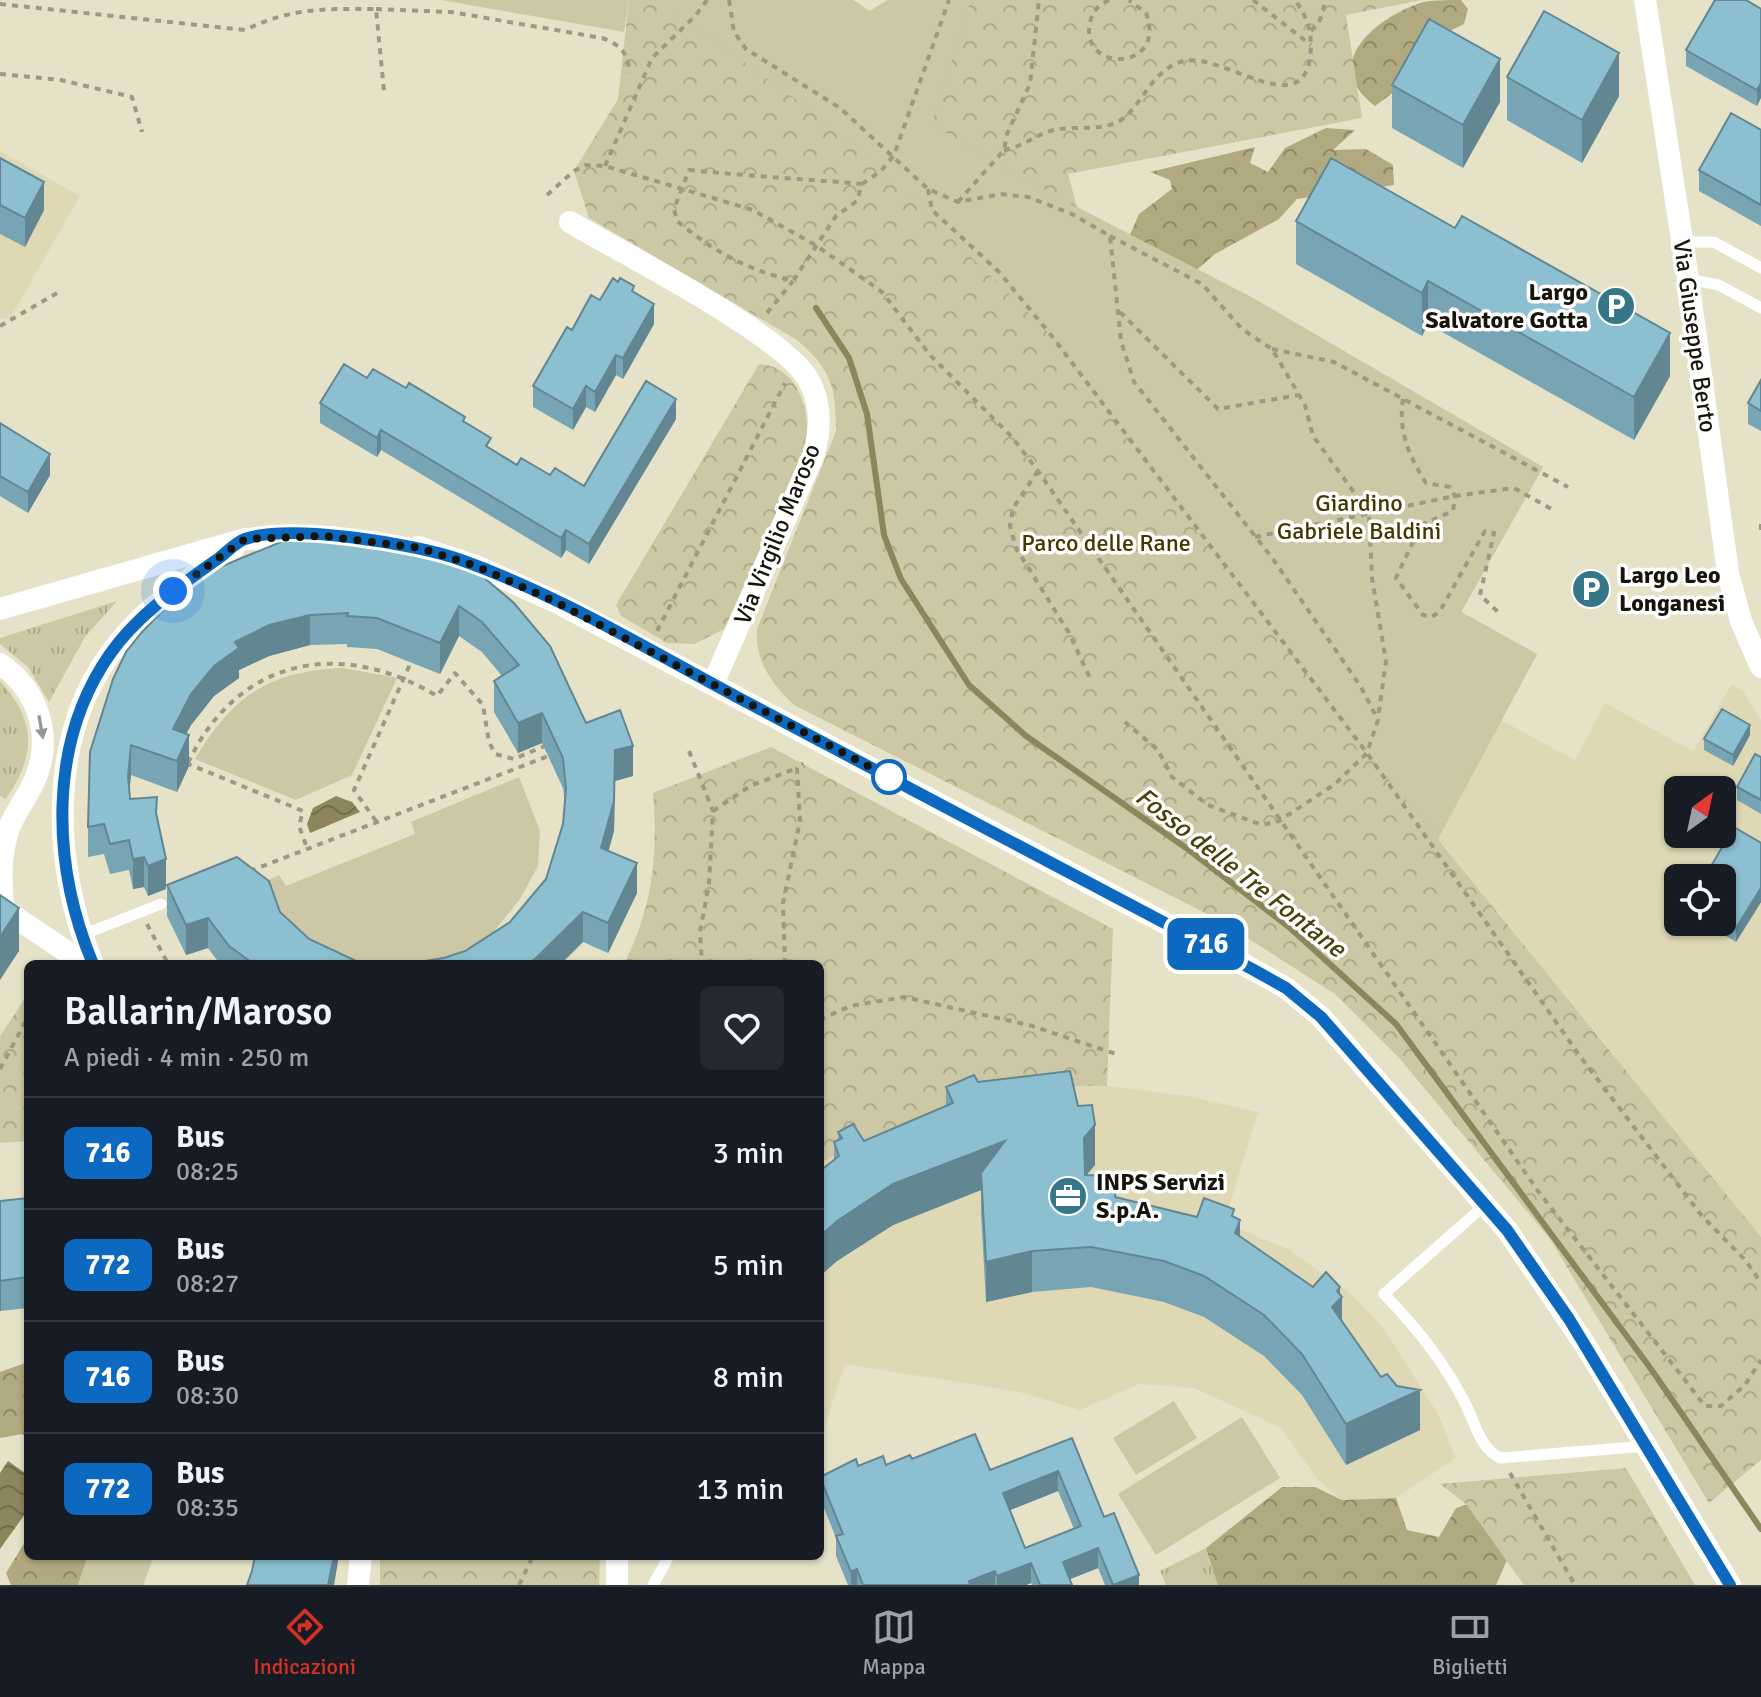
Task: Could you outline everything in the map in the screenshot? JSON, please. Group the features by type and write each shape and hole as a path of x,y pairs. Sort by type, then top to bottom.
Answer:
{"street":[{"name":"Via Giuseppe Berto","path":"1645,0 1683,242 1728,573 1741,621 1761,667"},
{"name":"Via Virgilio Maroso","path":"570,222 754,331 795,363 807,377 819,407 817,444 713,684"},
{"path":"0,609 245,539 302,535 352,538"},
{"path":"91,960 81,936 68,887 62,807 76,724 107,658 153,608 245,539"},
{"path":"393,543 441,553 518,584 1286,988 1357,1055 1486,1204 1561,1307 1730,1585"},
{"path":"0,664 30,693 43,732 37,776 6,825 1,868 2,909 79,960"},
{"path":"358,1585 361,1560"},
{"path":"617,1560 617,1585"}],"lane":[{"path":"1683,242 1714,242 1761,268"},
{"path":"1688,279 1719,285 1761,308"},
{"path":"81,936 161,904"},
{"path":"1486,1204 1384,1294 1437,1357 1464,1401 1485,1447 1501,1458 1647,1446"},
{"path":"653,1585 667,1560"}],"path":[{"path":"605,166 652,58 707,0"},
{"path":"729,0 734,32 746,49 840,108 928,189 958,202 1001,194 1028,197 1072,214 1202,284 1242,329 1272,349 1334,362 1568,487"},
{"path":"793,281 749,269 726,257 677,221 674,209 685,190 689,170 862,184 881,171 894,155 949,0"},
{"path":"958,202 1004,150 1007,134 1030,84 1039,0"},
{"path":"1109,0 1094,11 1090,20 1091,40 1104,55 1123,60 1141,51 1150,33 1146,13 1129,0"},
{"path":"1253,0 1311,45"},
{"path":"1004,150 1018,148 1054,130 1113,124 1125,117 1163,71 1191,59 1230,67 1261,83 1280,87 1292,85 1303,75 1310,61 1311,45 1311,31 1295,0"},
{"path":"1311,31 1320,20 1326,0"},
{"path":"0,4 245,30 280,14 307,9 451,12 602,38 613,42 626,54 629,73"},
{"path":"376,9 384,91"},
{"path":"0,74 61,80 132,97 142,132"},
{"path":"547,195 574,171 586,165 605,166 753,210 817,246 882,292 930,355 1012,437 1038,471 1538,1191 1705,1406 1721,1406 1745,1385 1761,1360"},
{"path":"754,331 793,281 836,216 857,201 862,184"},
{"path":"928,189 932,210 999,272 1051,335 1367,753 1582,1059 1702,1216 1746,1261 1761,1283"},
{"path":"1110,236 1125,361 1134,382 1255,537 1338,652 1378,720"},
{"path":"0,326 57,293"},
{"path":"1118,310 1218,409 1299,395"},
{"path":"1125,722 1158,750 1172,777 1208,805 1262,825 1279,821 1335,784 1367,753 1378,720 1386,661 1372,578 1369,513 1313,436 1299,395 1272,349"},
{"path":"647,650 795,363"},
{"path":"1403,399 1399,422 1412,461 1426,483 1450,487 1455,496 1453,511 1421,525 1396,578 1423,615 1432,617 1440,611 1485,531 1494,533 1480,595 1498,612"},
{"path":"1038,471 1013,508 1010,526 1016,548 1069,633 1091,680"},
{"path":"1255,537 1455,496 1514,488 1555,511"},
{"path":"1761,524 1761,534"},
{"path":"376,821 354,790 411,662"},
{"path":"188,763 222,710 267,679 314,665 342,663 405,677 437,696 455,673 483,705 489,742 502,758 514,759 555,742"},
{"path":"689,751 713,811 709,884 700,932 702,960"},
{"path":"248,872 554,754"},
{"path":"177,759 303,811 299,826 307,848"},
{"path":"713,811 750,786 803,763"},
{"path":"785,960 783,903 800,821 797,768"},
{"path":"137,926 146,922 166,960"},
{"path":"824,1018 850,1006 904,997 1029,1025 1119,1055"},
{"path":"0,1069 24,1024"},
{"path":"1501,1458 1575,1585"},
{"path":"519,1585 531,1560"}],"shaded area":[{"path":"0,151 80,196 11,317 0,319"},
{"path":"1732,684 1743,691 1761,720 1761,1237 1438,838 1501,720 1575,760 1605,703 1693,751"},
{"path":"1054,1084 1107,1086 1187,1096 1258,1112 1224,1223 1288,1249 1351,1294 1382,1326 1438,1414 1456,1458 1396,1498 1342,1500 1318,1480 1281,1428 1194,1388 1139,1384 1080,1410 1019,1392 845,1364 824,1429 824,1161 882,1130 980,1096"}],"green space":[{"path":"441,0 629,0 624,32"},
{"name":"Parco delle Rane","path":"629,0 853,0 870,11 888,0 1422,0 1346,15 1362,118 1068,174 1077,207 1253,298 1543,467 1461,612 1537,654 1438,839 1761,1237 1761,1460 1709,1503 1550,1239 1400,1059 1335,994 1221,921 794,705 772,680 759,651 757,629 836,431 833,391 817,360 797,340 589,218 574,171 618,99"},
{"name":"Giardino Gabriele Baldini","path":"675,0 853,0 870,11 888,0 971,0 931,125 1076,207 1253,298 1543,467 1461,612 1537,654 1438,838 1367,753 1051,335 901,189 809,109 675,12"},
{"path":"1461,0 1468,9 1464,24 1441,35 1398,89 1375,106 1359,90 1352,74 1353,58 1360,44 1373,30 1405,9 1423,2"},
{"path":"1326,128 1355,130 1333,150 1366,149 1393,165 1394,185 1297,199 1279,219 1215,254 1185,280 1129,237 1139,214 1172,189 1170,180 1150,172 1255,147 1250,163 1268,172 1285,148"},
{"path":"759,364 774,367 786,375 802,398 807,427 805,456 724,629 694,644 667,643 621,616 616,605"},
{"path":"117,601 85,637 49,702 28,667 0,644 0,638"},
{"path":"343,668 397,678 352,775 296,800 195,759 223,719 255,691 294,675"},
{"path":"0,681 21,710 28,738 23,767 6,799 0,796"},
{"path":"771,747 1113,929 1107,1086 1030,1090 958,1105 889,1129 824,1161 824,960 626,960 641,922 651,880 655,838 653,793"},
{"path":"519,777 540,831 538,866 520,899 487,940 441,960 348,960 296,935 255,886 279,875 286,886 415,834 411,822"},
{"path":"24,1000 24,1141 0,1143 0,1036"},
{"path":"24,1363 24,1436 0,1438 0,1372"},
{"path":"1174,1401 1197,1438 1136,1475 1113,1438"},
{"path":"1242,1417 1280,1478 1156,1555 1118,1494"},
{"path":"1626,1468 1695,1585 1524,1585 1466,1504 1440,1484"},
{"path":"1282,1487 1315,1487 1342,1500 1396,1498 1407,1530 1439,1537 1456,1508 1483,1499 1507,1560 1496,1585 1218,1585 1206,1548"},
{"path":"24,1544 24,1560 87,1560 78,1585 11,1585 6,1573"},
{"path":"1206,1548 1222,1585 1166,1585 1160,1571"},
{"path":"87,1560 152,1560 143,1585 78,1585"},
{"path":"380,1560 600,1560 599,1585 380,1585"}],"water":[{"path":"336,796 352,802 360,812 310,833 307,824 313,808"},
{"path":"8,1461 24,1472 24,1516 0,1549 0,1473"}],"building":[{"path":"1715,0 1746,0 1761,9 1761,83 1757,90 1686,50"},
{"path":"1544,11 1619,53 1582,120 1507,77"},
{"path":"1429,19 1500,59 1463,125 1392,85"},
{"path":"1731,113 1761,130 1761,205 1699,170"},
{"path":"0,158 44,182 25,218 0,205"},
{"path":"1331,158 1455,228 1462,216 1670,333 1634,397 1428,281 1422,293 1296,221"},
{"path":"613,278 618,282 620,278 634,286 632,291 654,304 623,358 616,355 595,392 586,386 573,409 533,386 567,327 572,330 591,295 600,300"},
{"path":"344,364 367,378 373,369 406,388 409,383 465,417 463,421 491,438 486,446 517,465 521,458 550,475 555,468 584,486 646,381 676,399 589,544 566,530 561,538 381,430 377,438 320,403"},
{"path":"1761,380 1761,411 1748,403"},
{"path":"0,423 50,454 28,492 0,476"},
{"path":"343,532 388,536 436,551 475,570 514,603 550,646 586,723 620,710 633,746 615,750 614,801 601,848 637,863 608,923 583,912 533,960 431,960 465,951 510,922 546,879 563,824 566,789 563,758 542,713 518,723 494,681 519,665 482,622 459,606 440,643 377,618 347,616 348,613 310,615 269,625 235,642 239,648 214,666 191,694 173,729 189,735 177,761 131,745 128,776 130,799 157,797 156,813 166,859 148,866 144,857 133,859 129,840 110,844 104,824 88,827 90,752 113,679 126,652 174,599 210,571 293,537"},
{"path":"1722,709 1750,725 1733,755 1704,739"},
{"path":"1755,754 1761,757 1761,800 1737,787"},
{"path":"1736,828 1761,843 1761,888 1736,928 1736,864 1712,864 1722,848 1736,848"},
{"path":"237,857 269,881 280,912 309,939 354,960 248,960 229,946 208,918 186,925 167,885"},
{"path":"0,895 19,908 0,937"},
{"path":"1070,1071 1078,1106 1092,1105 1095,1125 1084,1138 1085,1175 1106,1176 1105,1181 1116,1183 1115,1197 1197,1217 1204,1198 1234,1209 1232,1216 1240,1220 1235,1233 1313,1287 1326,1272 1340,1287 1337,1291 1342,1297 1332,1307 1381,1377 1387,1374 1397,1386 1420,1390 1346,1424 1302,1354 1264,1315 1204,1276 1164,1261 1091,1247 1032,1251 986,1262 981,1173 1005,1141 893,1184 824,1232 824,1168 839,1156 834,1142 842,1138 838,1132 853,1124 864,1141 953,1103 946,1087 974,1075 978,1082"},
{"path":"24,1198 24,1278 0,1281 0,1201"},
{"path":"975,1434 990,1470 1072,1438 1104,1517 1114,1513 1139,1575 1113,1585 1098,1548 1063,1562 1072,1585 1040,1585 1031,1563 997,1576 995,1571 969,1581 970,1585 863,1585 857,1569 851,1572 836,1536 843,1534 824,1487 824,1475 856,1459 858,1466 883,1456 886,1465 910,1455 912,1459","holes":["1058,1471 1081,1526 1025,1548 1003,1493"]},
{"path":"254,1560 333,1560 328,1585 247,1585"}],"waterway":[{"name":"Fosso delle Tre Fontane","path":"816,308 849,358 867,414 884,535 901,579 969,685 1026,736 1189,850 1289,927 1396,1024 1651,1369 1761,1529"}],"bus line":[{"name":"716","path":"91,960 72,904 65,864 62,807 70,753 80,714 96,676 123,637 173,591 245,539 302,535 379,540 461,560 593,621 1252,969 1299,997 1357,1055 1464,1177 1517,1243 1569,1319 1730,1585"}],"place":[{"name":"Largo Salvatore Gotta","path":"1616,306"},
{"name":"Largo Leo Longanesi","path":"1591,589"},
{"name":"INPS Servizi S.p.A.","path":"1068,1196"}],"route":[{"path":"173,591 245,539 324,536 379,540 420,548 461,560 518,584 895,780 889,777"}]}
